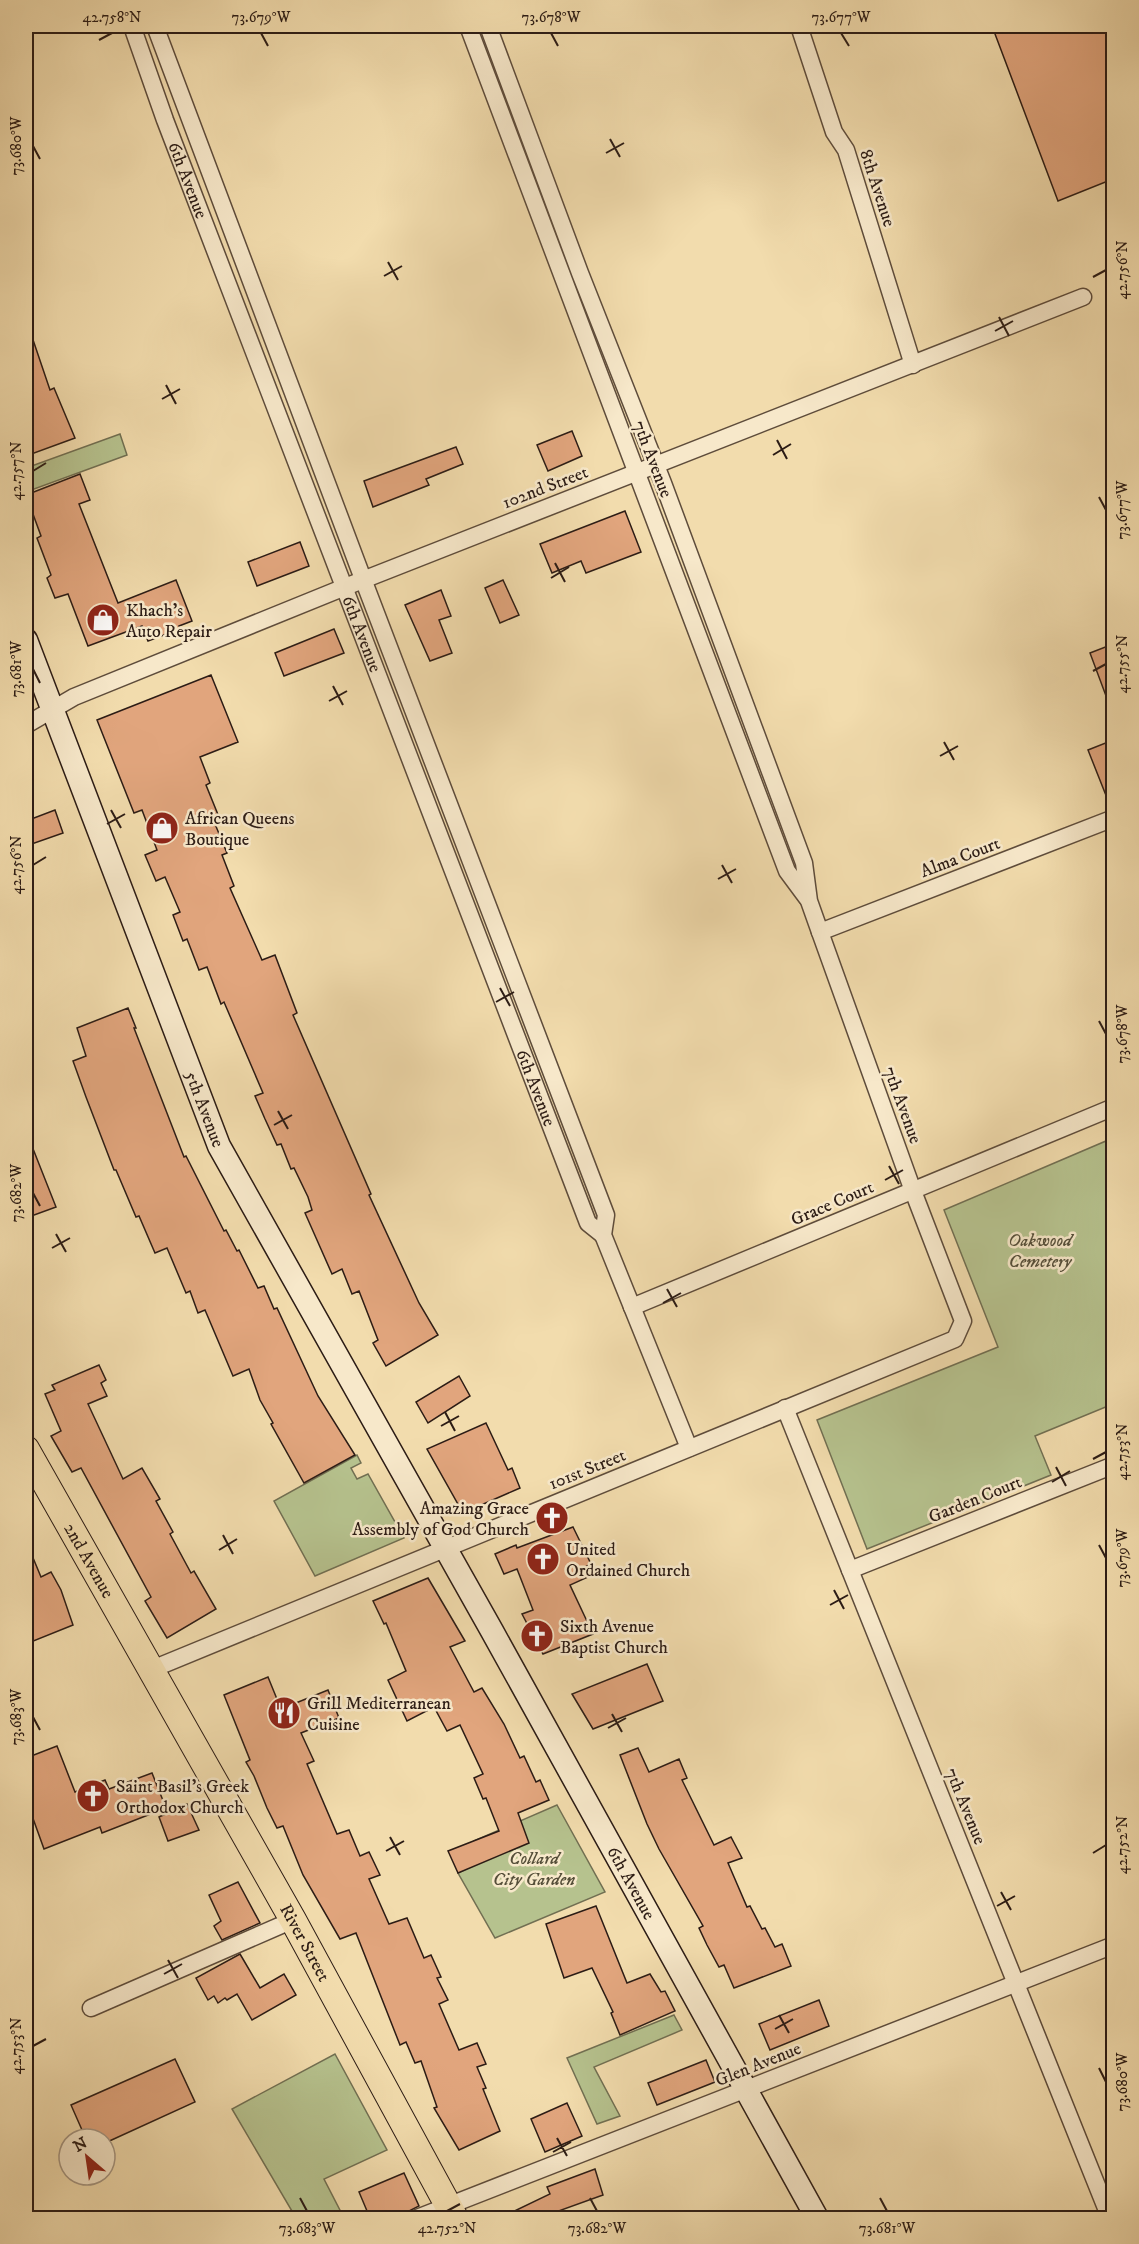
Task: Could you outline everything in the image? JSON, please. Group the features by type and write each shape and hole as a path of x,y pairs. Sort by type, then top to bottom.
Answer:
{"main road":[{"name":"2nd Avenue","path":"26,1449 150,1670"},
{"name":"River Street","path":"150,1670 293,1920 452,2212"}],"street":[{"name":"6th Avenue","path":"132,26 165,120 588,1223 603,1235 689,1448"},
{"name":"6th Avenue","path":"155,26 606,1215 603,1235"},
{"name":"7th Avenue","path":"468,26 788,871 809,901"},
{"name":"7th Avenue","path":"488,26 580,273 656,465 804,863 809,901 913,1191 963,1321"},
{"name":"8th Avenue","path":"799,26 834,132 846,150 913,365"},
{"name":"102nd Street","path":"26,725 74,697 345,586 1083,297"},
{"name":"5th Avenue","path":"26,640 219,1146 445,1549"},
{"name":"Alma Court","path":"820,932 1113,818"},
{"name":"Grace Court","path":"632,1307 1113,1107"},
{"name":"101st Street","path":"150,1670 955,1339 963,1321"},
{"name":"7th Avenue","path":"785,1408 1110,2218"},
{"name":"Garden Court","path":"850,1570 1113,1465"},
{"name":"6th Avenue","path":"445,1549 748,2090 817,2218"},
{"path":"92,2008 293,1920"},
{"name":"Glen Avenue","path":"417,2218 452,2212 748,2090 1113,1945"}],"green space":[{"path":"120,434 127,455 26,492 26,468"},
{"name":"Oakwood Cemetery","path":"1113,1138 1113,1404 1035,1436 1051,1475 867,1549 817,1420 998,1347 944,1210"},
{"path":"357,1455 361,1463 351,1468 357,1479 368,1474 404,1538 315,1576 274,1501"},
{"name":"Collard City Garden","path":"557,1805 605,1892 495,1938 458,1873 480,1862 474,1841"},
{"path":"674,2015 682,2030 594,2067 620,2116 597,2124 567,2058"},
{"path":"335,2054 387,2150 324,2179 344,2218 296,2218 232,2109"}],"building":[{"path":"992,26 1113,26 1113,179 1058,201"},
{"path":"28,325 50,390 54,388 75,438 26,456 26,326"},
{"path":"572,431 582,456 548,471 537,445"},
{"path":"456,447 463,464 426,479 429,485 373,507 364,481"},
{"path":"80,474 90,500 79,504 118,603 176,580 192,621 179,626 180,629 148,641 142,626 88,646 68,594 55,598 47,578 51,575 37,538 41,536 26,495"},
{"path":"625,511 641,552 586,573 581,561 552,573 540,544"},
{"path":"300,542 309,566 257,586 248,562"},
{"path":"503,580 519,615 500,623 485,588"},
{"path":"441,590 451,616 439,620 452,653 430,661 405,605"},
{"path":"334,629 344,653 284,676 275,653"},
{"path":"1113,644 1113,711 1112,712 1090,653"},
{"path":"211,675 238,742 200,757 210,783 206,785 221,822 215,824 227,853 222,855 234,886 230,888 262,960 275,955 297,1013 293,1015 371,1194 369,1195 419,1303 438,1335 386,1366 373,1343 378,1340 359,1291 352,1294 342,1269 332,1274 305,1213 312,1210 308,1197 294,1168 291,1169 281,1144 277,1145 255,1096 263,1093 224,1002 221,1004 207,967 199,970 187,939 183,941 173,915 180,912 165,877 156,881 145,855 157,850 142,810 134,813 97,720"},
{"path":"1113,740 1113,808 1111,808 1088,750"},
{"path":"55,810 63,833 26,846 26,821"},
{"path":"128,1008 184,1157 186,1156 224,1231 226,1230 237,1251 239,1250 258,1288 264,1286 274,1309 277,1308 318,1396 355,1455 304,1483 271,1424 273,1423 260,1400 249,1369 233,1376 205,1310 198,1313 190,1291 186,1293 167,1248 155,1253 139,1216 136,1217 116,1170 114,1170 86,1097 73,1061 86,1056 77,1028"},
{"path":"26,1131 56,1207 26,1218"},
{"path":"99,1365 106,1380 101,1383 107,1396 88,1404 123,1479 142,1468 160,1499 156,1501 173,1532 170,1534 191,1573 194,1571 216,1609 167,1638 145,1601 151,1597 81,1468 72,1472 51,1436 61,1431 45,1394 55,1390 52,1385"},
{"path":"459,1376 470,1396 428,1423 416,1402"},
{"path":"486,1423 508,1470 512,1468 520,1488 463,1513 427,1449"},
{"path":"573,1527 591,1564 583,1568 588,1577 570,1585 593,1634 543,1654 522,1614 533,1610 517,1569 504,1574 495,1554"},
{"path":"26,1541 41,1577 51,1572 61,1590 73,1625 26,1644"},
{"path":"428,1578 465,1641 450,1647 474,1692 482,1688 504,1724 520,1758 524,1756 536,1782 540,1780 549,1800 518,1813 529,1843 458,1873 448,1851 499,1831 486,1798 483,1799 474,1778 483,1774 460,1725 447,1731 434,1707 407,1721 388,1680 406,1671 386,1623 384,1624 373,1601"},
{"path":"647,1664 663,1701 593,1729 572,1694"},
{"path":"268,1677 281,1709 328,1690 339,1718 301,1733 314,1761 307,1764 337,1834 349,1830 360,1856 369,1852 380,1875 369,1879 389,1924 407,1918 424,1958 431,1955 441,1977 437,1978 448,2000 439,2004 459,2050 477,2043 486,2064 477,2067 500,2131 459,2150 434,2108 437,2107 421,2061 415,2063 406,2042 400,2045 356,1933 340,1939 303,1875 283,1826 277,1828 246,1762 250,1760 224,1695"},
{"name":"Saint Basil's Greek Orthodox Church","path":"57,1746 75,1792 105,1780 109,1789 152,1773 166,1808 102,1833 100,1827 44,1849 26,1799 26,1758"},
{"path":"638,1748 649,1772 679,1759 687,1778 682,1780 714,1845 731,1837 742,1858 728,1863 747,1907 750,1906 775,1947 782,1944 791,1966 734,1988 724,1965 719,1967 699,1928 703,1926 647,1824 620,1755"},
{"path":"187,1804 199,1830 168,1841 159,1817"},
{"path":"238,1882 260,1923 222,1940 214,1926 221,1921 209,1895"},
{"path":"596,1906 627,1983 650,1974 661,1992 665,1991 675,2011 620,2035 611,2013 613,2012 592,1968 564,1978 546,1924"},
{"path":"240,1954 260,1988 284,1974 296,1995 252,2020 237,1994 218,2003 214,1996 208,2000 196,1978"},
{"path":"819,2000 829,2026 770,2050 759,2024"},
{"path":"175,2059 195,2102 117,2138 117,2127 81,2127 71,2105"},
{"path":"706,2060 715,2082 657,2105 648,2083"},
{"path":"567,2103 582,2136 545,2152 531,2119"},
{"path":"595,2169 603,2195 550,2214 553,2218 500,2218 550,2194 547,2187"},
{"path":"404,2173 419,2206 409,2211 407,2218 370,2218 359,2192"}],"place":[{"name":"Khach's Auto Repair","path":"103,620"},
{"name":"African Queens Boutique","path":"162,828"},
{"name":"Amazing Grace Assembly of God Church","path":"552,1518"},
{"name":"United Ordained Church","path":"543,1559"},
{"name":"Sixth Avenue Baptist Church","path":"537,1636"},
{"name":"Grill Mediterranean Cuisine","path":"284,1713"},
{"name":"Saint Basil's Greek Orthodox Church","path":"93,1796"}]}
